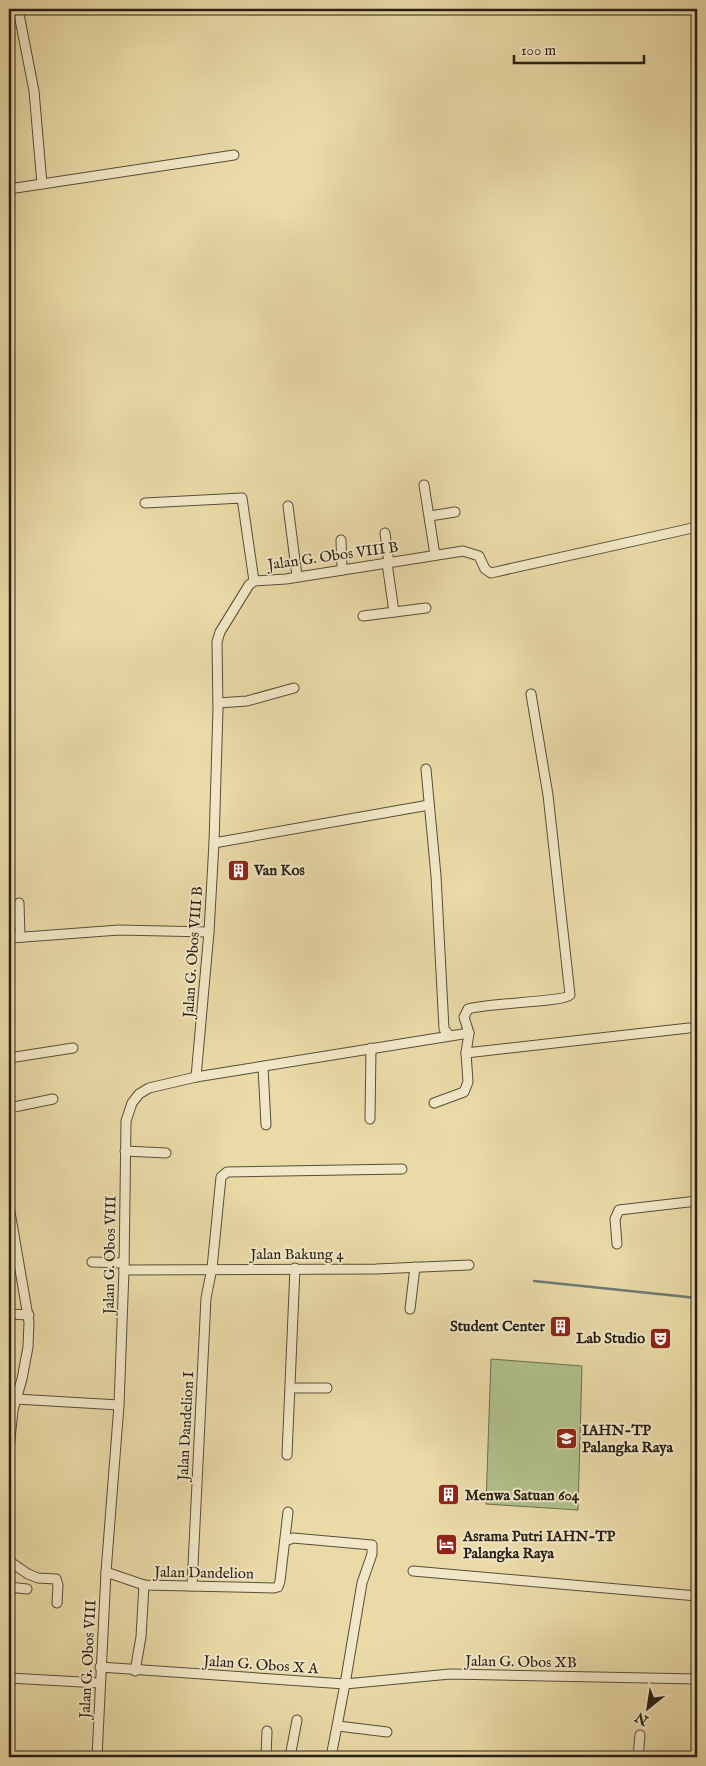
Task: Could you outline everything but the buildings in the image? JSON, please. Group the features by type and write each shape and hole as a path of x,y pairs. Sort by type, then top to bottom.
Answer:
{"street":[{"path":"18,9 34,91 42,184"},
{"path":"9,189 234,155"},
{"path":"424,485 435,555"},
{"path":"145,502 242,498 254,581"},
{"path":"288,506 297,576"},
{"path":"430,516 455,512"},
{"name":"Jalan G. Obos VIII B","path":"196,1078 209,932 214,843 218,642 220,632 244,591 254,581 286,579 435,555 470,552 480,556 485,569 491,573 697,527"},
{"path":"385,533 394,612"},
{"path":"341,540 342,570"},
{"path":"363,616 426,608"},
{"path":"218,703 247,701 294,688"},
{"path":"434,1103 464,1092 468,1082 466,1053 470,1033 464,1017 466,1012 471,1008 529,1000 565,999 571,991 548,795 531,694"},
{"path":"426,769 444,1029 449,1035"},
{"path":"214,843 429,805"},
{"path":"19,904 16,937 118,930 209,932"},
{"path":"466,1053 689,1028"},
{"name":"Jalan G. Obos VIII","path":"97,1757 100,1667 119,1405 127,1115 139,1094 149,1088 196,1078 371,1048 470,1033"},
{"path":"9,1058 73,1048"},
{"path":"370,1119 371,1048"},
{"path":"263,1067 266,1125"},
{"path":"9,1108 53,1099"},
{"path":"125,1151 166,1153"},
{"name":"Jalan Dandelion I","path":"192,1586 206,1298 212,1268 220,1181 224,1173 402,1169"},
{"path":"617,1244 615,1219 619,1210 697,1201"},
{"path":"9,1206 29,1315 28,1347 16,1399 11,1409 9,1450"},
{"name":"Jalan Bakung 4","path":"92,1262 124,1266 212,1268 469,1266"},
{"path":"410,1309 415,1267"},
{"path":"287,1455 291,1390 294,1268"},
{"path":"9,1314 29,1315"},
{"path":"291,1390 327,1388"},
{"path":"16,1399 119,1405"},
{"path":"288,1512 285,1541 292,1538 372,1545 372,1554 362,1583 331,1757"},
{"name":"Jalan Dandelion","path":"106,1572 144,1585 274,1588 278,1586 280,1581 285,1541"},
{"path":"9,1561 28,1574 38,1578 56,1578 58,1585 57,1603"},
{"path":"413,1571 697,1596"},
{"path":"135,1671 141,1637 144,1585"},
{"path":"9,1587 27,1589"},
{"name":"Jalan G. Obos X A","path":"100,1667 135,1671 345,1684"},
{"name":"Jalan G. Obos XB","path":"345,1684 450,1674 697,1679"},
{"path":"9,1678 100,1683"},
{"path":"290,1757 297,1720"},
{"path":"338,1726 387,1732"},
{"path":"266,1757 267,1731"},
{"path":"638,1757 640,1735"}],"green space":[{"path":"491,1359 582,1366 578,1510 486,1504"}],"waterway":[{"path":"534,1281 697,1298"}],"place":[{"name":"Van Kos","path":"238,870"},
{"name":"Student Center","path":"561,1326"},
{"name":"Lab Studio","path":"661,1338"},
{"name":"IAHN-TP Palangka Raya","path":"566,1439"},
{"name":"Menwa Satuan 604","path":"449,1495"},
{"name":"Asrama Putri IAHN-TP Palangka Raya","path":"447,1545"}]}
